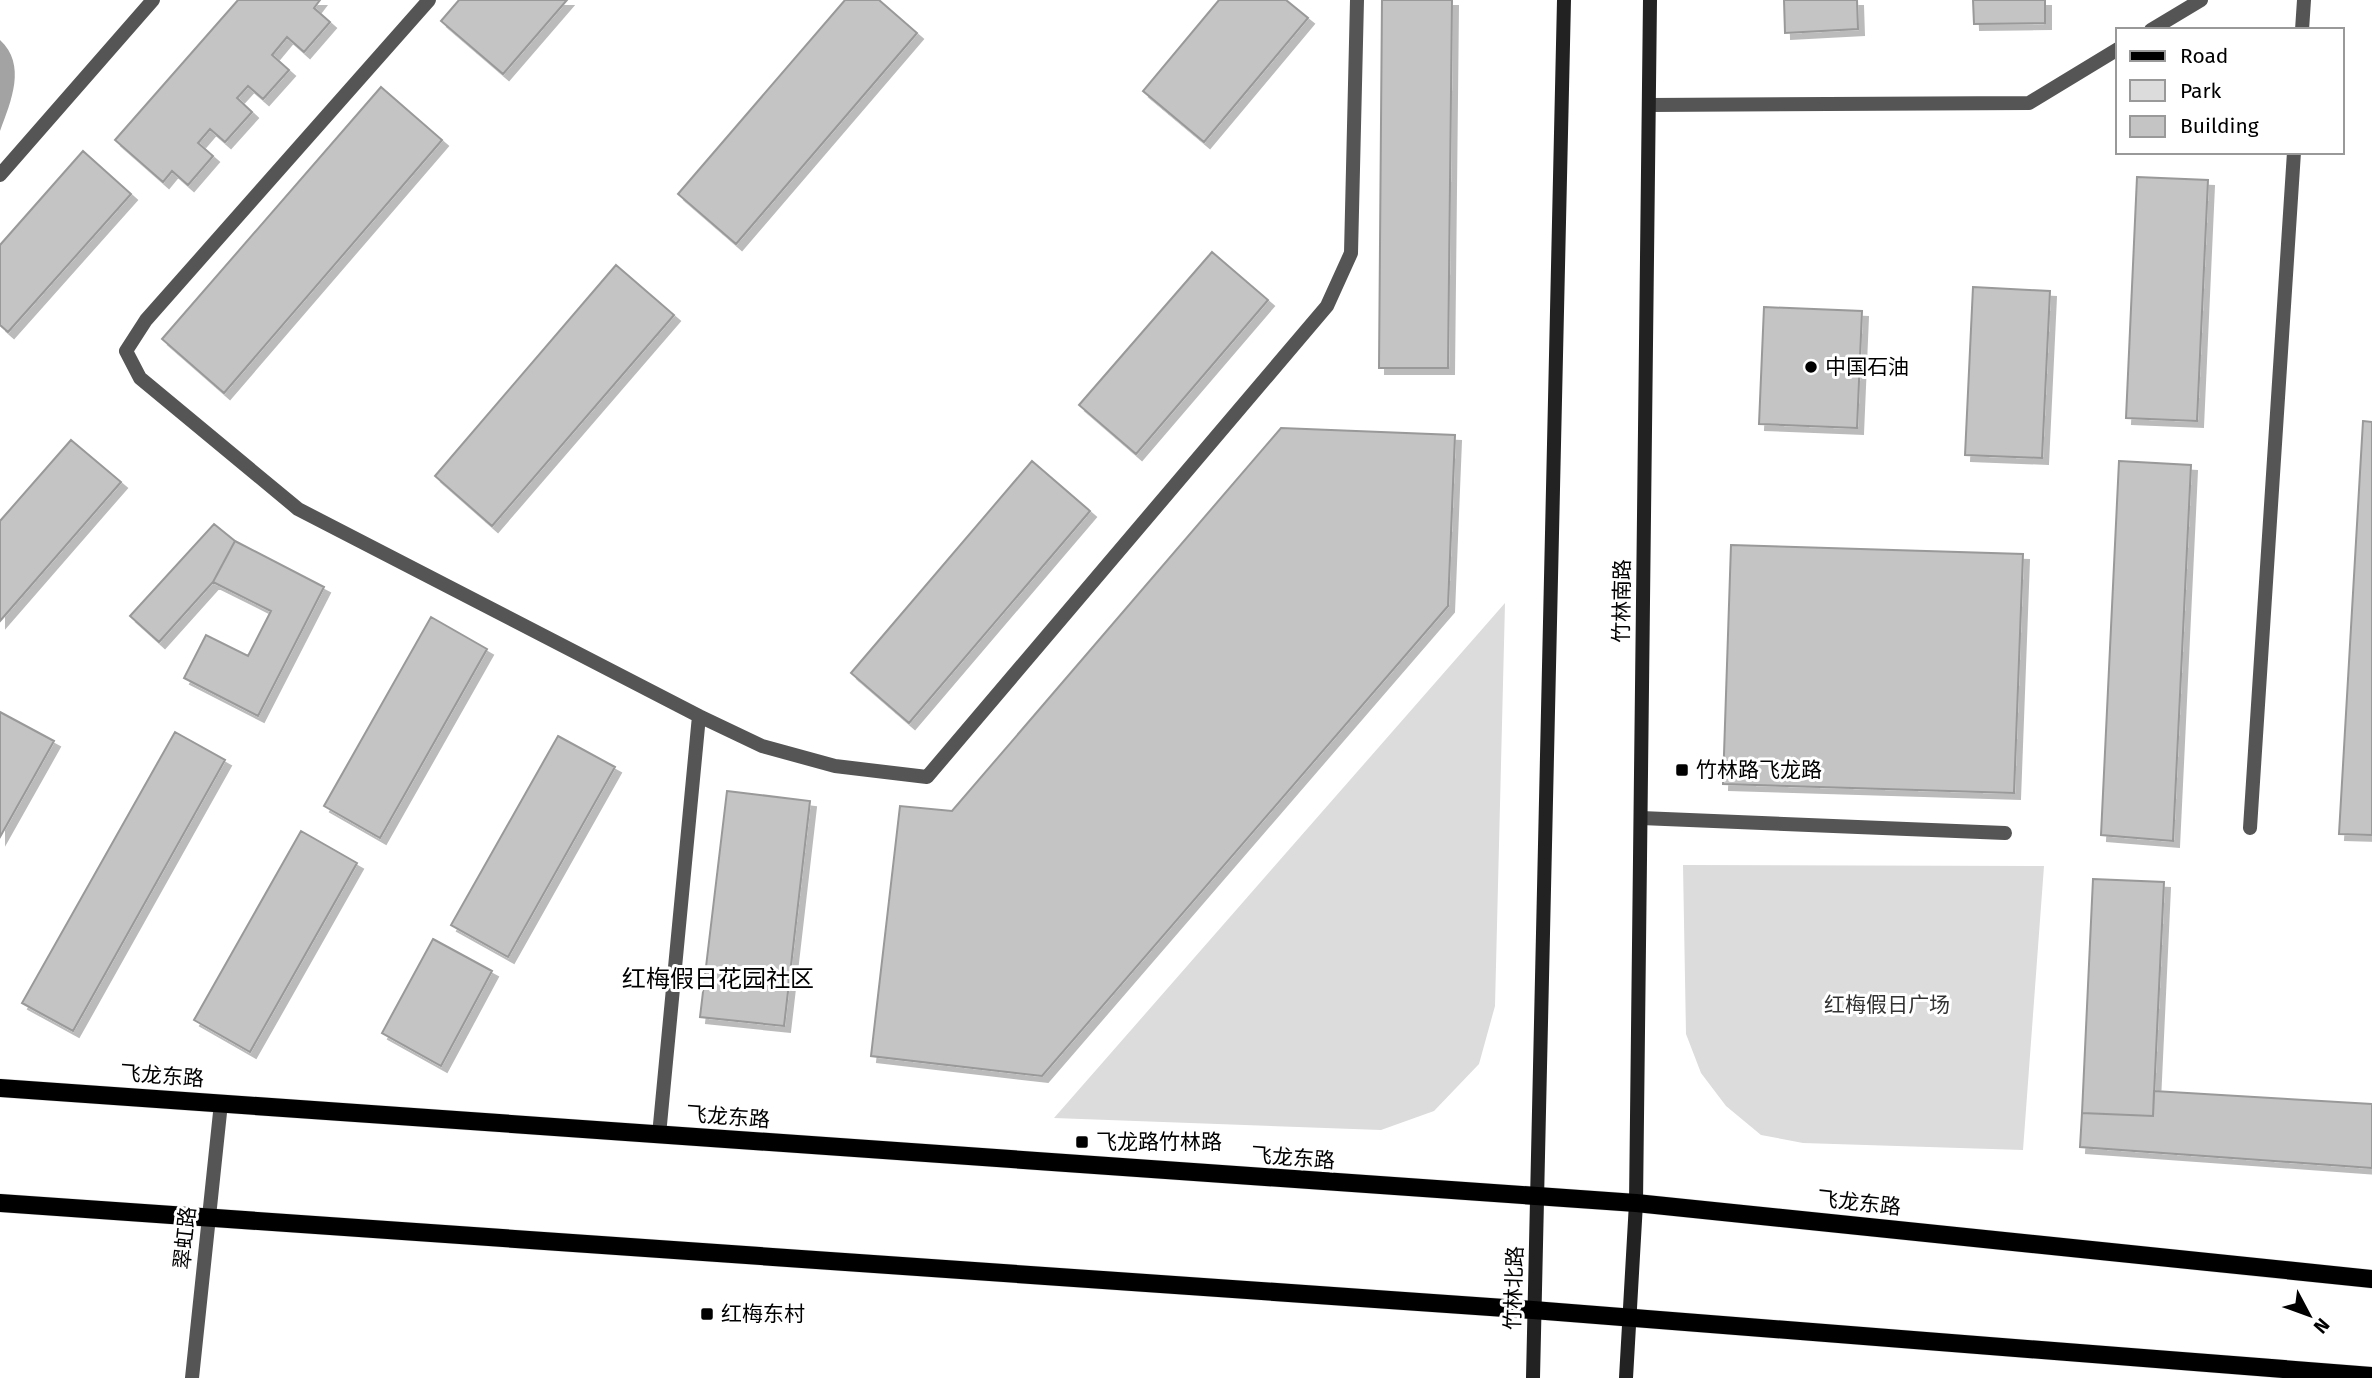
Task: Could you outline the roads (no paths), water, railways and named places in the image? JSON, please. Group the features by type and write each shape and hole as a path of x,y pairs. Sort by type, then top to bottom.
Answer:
{"main road":[{"path":"1539,1199 1564,0"},
{"name":"竹林南路","path":"1636,1203 1650,0"},
{"name":"飞龙东路","path":"0,1087 1539,1199 1636,1203 2372,1279"},
{"name":"竹林北路","path":"1533,1378 1533,1310 1539,1199"},
{"path":"0,1203 1533,1310 2372,1376"},
{"path":"1626,1378 1636,1203"}],"street":[{"path":"0,174 153,0"},
{"path":"429,0 146,320 126,351 140,378 298,509 699,716 762,746 835,766 927,777 1327,306 1351,253 1357,0"},
{"path":"2154,28 2201,0"},
{"path":"2302,28 2304,0"},
{"path":"1649,105 2029,103 2116,50"},
{"path":"2250,828 2294,154"},
{"path":"659,1135 699,716"},
{"path":"1641,818 2005,833"},
{"name":"翠虹路","path":"192,1378 221,1103"}],"place":[{"name":"中国石油","path":"1811,367"},
{"name":"竹林路飞龙路","path":"1682,770"},
{"name":"飞龙路竹林路","path":"1082,1142"},
{"name":"红梅东村","path":"707,1314"}],"district":[{"name":"红梅假日花园社区","path":"718,979"}],"park label":[{"name":"红梅假日广场","path":"1887,1005"}]}
